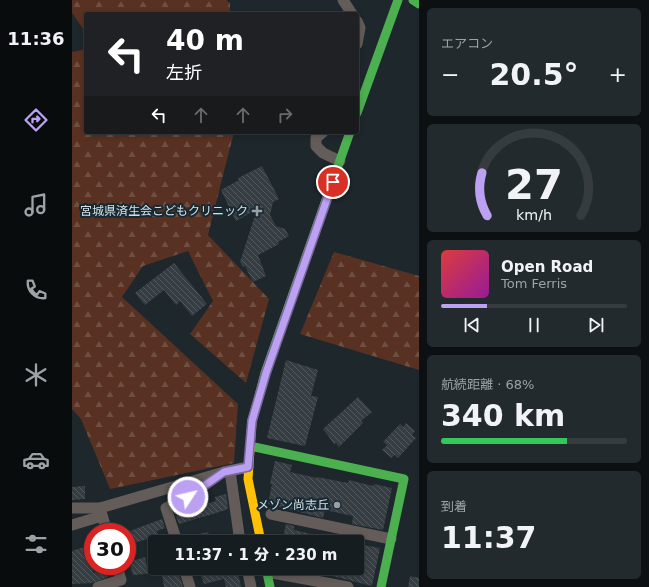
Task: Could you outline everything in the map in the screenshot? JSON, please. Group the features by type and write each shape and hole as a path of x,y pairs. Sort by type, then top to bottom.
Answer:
{"street":[{"path":"343,0 351,12"},
{"path":"359,107 398,0"},
{"path":"413,0 419,4"},
{"path":"321,134 316,138 316,146 323,153 340,161"},
{"path":"260,535 248,479 252,421 266,373 349,134"},
{"path":"250,446 404,479 381,587"},
{"path":"72,525 101,512 227,471 248,467"},
{"path":"175,535 166,508 188,497 227,471"},
{"path":"227,471 239,535"},
{"path":"72,508 101,512"},
{"path":"101,512 104,523"},
{"path":"271,514 391,538"},
{"path":"186,575 190,587"},
{"path":"248,575 251,587"},
{"path":"268,575 270,587"},
{"path":"291,575 348,587"},
{"path":"98,587 122,584"}],"green space":[{"path":"72,0 226,0 230,3 230,12 84,12 84,30 72,13"},
{"path":"84,49 84,134 233,134 208,235 269,299 246,383 190,334 213,301 188,251 143,266 122,297 238,404 234,463 110,489 81,419 72,409 72,52"},
{"path":"334,252 419,276 419,370 300,334"}],"building":[{"path":"262,166 279,199 273,202 270,215 276,226 285,229 289,236 278,242 279,244 258,255 266,276 253,282 245,266 243,267 240,262 257,209 236,221 221,190 239,180 238,178"},
{"path":"174,263 207,304 192,316 180,301 176,305 164,290 145,305 135,293"},
{"path":"286,360 318,370 311,396 318,397 305,446 267,438"},
{"path":"358,397 372,412 361,421 363,423 339,447 336,443 334,444 323,429"},
{"path":"406,423 415,431 412,435 416,438 398,458 395,455 391,458 382,450 387,445 383,442 400,424 403,427"},
{"path":"275,461 292,465 290,472 348,483 349,480 373,486 374,484 392,488 383,530 352,524 353,516 325,510 323,518 268,504 272,484 270,484"},
{"path":"85,486 85,499 72,500 72,487"},
{"path":"226,494 228,508 226,510 179,524 176,516 198,510 197,508 203,507 202,505 216,501 215,497"},
{"path":"162,519 165,528 157,531 158,535 148,535 148,539 136,542 136,529"},
{"path":"286,524 294,526 294,530 315,535 284,535"},
{"path":"208,532 209,535 196,535"},
{"path":"364,545 380,548 372,586 326,575 364,575"},
{"path":"84,547 84,575 107,575 108,577 92,583 72,584 72,551"},
{"path":"145,557 147,567 148,566 148,574 136,575 136,560"},
{"path":"162,575 179,575 183,587 164,587"},
{"path":"201,575 238,575 241,587 226,587 224,579 204,584"},
{"path":"410,576 419,578 419,587 408,587"}],"traffic: fast":[{"path":"359,107 398,0"},
{"path":"413,0 419,4"},
{"path":"258,400 265,373 349,134"},
{"path":"250,446 404,479 381,587"},
{"path":"267,575 270,587"}],"traffic: slow":[{"path":"258,400 252,421 248,479 260,535"}],"place":[{"name":"宮城県済生会こどもクリニック","path":"257,211"},
{"name":"メゾン尚志丘","path":"337,505"}],"route":[{"path":"188,497 224,472 248,467 252,421 266,373 333,182"}]}
